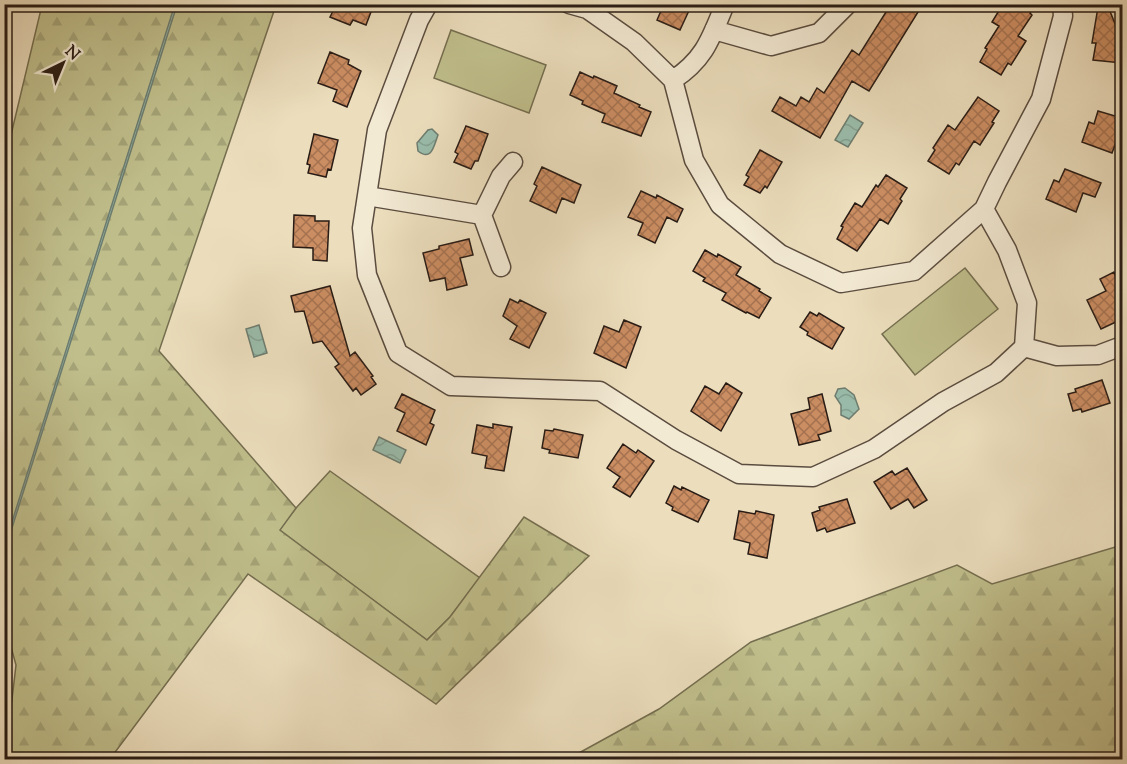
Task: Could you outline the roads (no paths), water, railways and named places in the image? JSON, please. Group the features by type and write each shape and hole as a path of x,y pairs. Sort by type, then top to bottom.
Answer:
{"street":[{"path":"428,4 419,20 377,130 362,228 367,275 398,353 451,386 600,391 676,440 740,474 813,477 874,448 943,402 996,373 1024,347 1027,303 1007,250 984,209"},
{"path":"569,4 587,9 634,42 673,80 694,160 720,205 780,254 841,283 914,271 984,209 1041,99 1063,16 1062,4"},
{"path":"673,80 688,70 706,50 725,4"},
{"path":"714,30 771,46 819,33 848,4"},
{"path":"501,267 483,215 501,176 513,162"},
{"path":"367,196 483,215"},
{"path":"1024,347 1057,356 1098,355 1122,346"}],"water":[{"path":"175,4 177,5 5,550 5,544"},
{"path":"850,115 863,123 848,147 835,140"},
{"path":"432,129 438,135 432,151 426,155 418,151 417,143 428,130"},
{"path":"259,325 267,353 254,357 246,329"},
{"path":"845,388 854,395 859,409 849,419 841,415 841,405 835,396 838,389"},
{"path":"379,437 406,450 400,463 373,450"}]}
